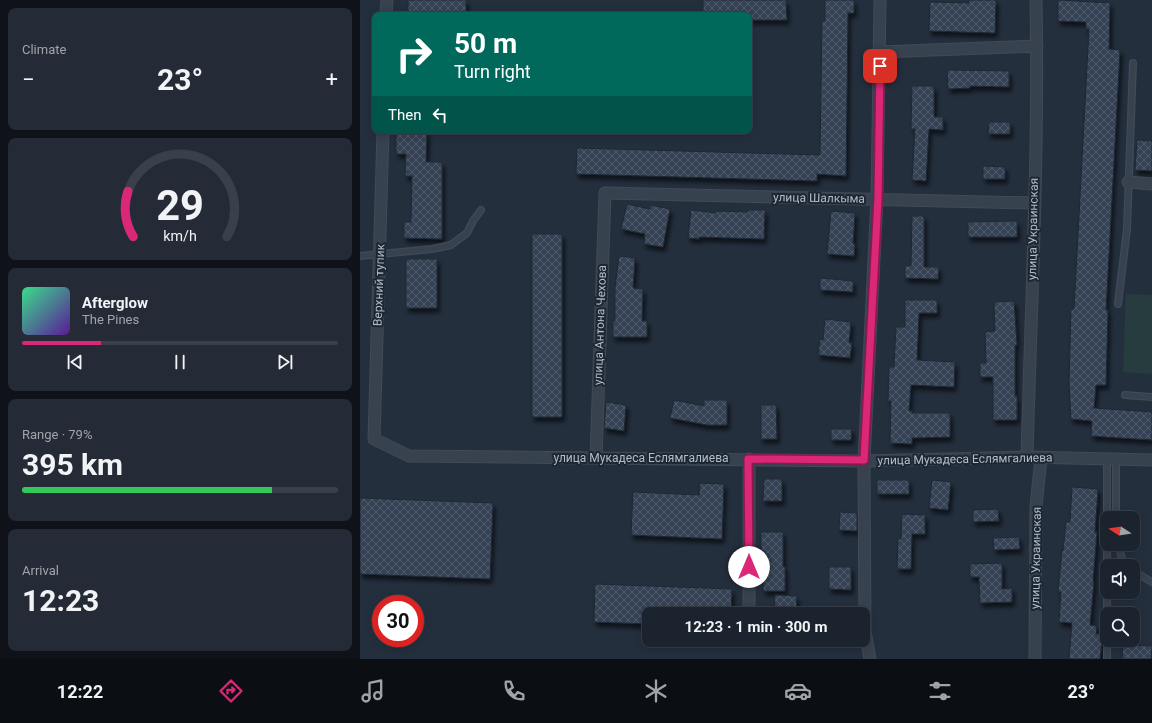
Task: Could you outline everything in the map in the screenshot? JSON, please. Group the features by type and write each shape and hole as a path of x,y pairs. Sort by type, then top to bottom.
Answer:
{"street":[{"path":"386,12 387,0"},
{"path":"864,607 864,460 878,199 880,0"},
{"name":"улица Украинская","path":"1027,457 1034,203 1037,46 1036,0"},
{"path":"880,52 1037,46"},
{"name":"Верхний тупик","path":"374,439 383,134"},
{"path":"1128,182 1152,184"},
{"name":"улица Шалкыма","path":"605,193 1034,203"},
{"name":"улица Антона Чехова","path":"596,458 605,193"},
{"name":"улица Мукадеса Еслямгалиева","path":"374,439 409,456 864,460 1027,457 1152,460"},
{"name":"улица Украинская","path":"1035,659 1036,506 1041,458"},
{"path":"748,459 750,607"},
{"path":"867,647 870,659"}],"lane":[{"path":"1118,304 1127,229 1133,63"},
{"path":"360,256 432,249 451,245 467,233 481,210"},
{"path":"1126,395 1152,397"},
{"path":"1108,511 1112,459"},
{"path":"1112,459 1116,511"},
{"path":"1140,575 1152,582"},
{"path":"1107,599 1107,659"}],"green space":[{"path":"1126,294 1152,295 1152,374 1123,372"}],"building":[{"path":"408,0 466,0 466,12 408,12"},
{"path":"703,0 786,0 787,20 752,20 752,12 703,12"},
{"path":"825,0 854,0 854,13 848,13 846,176 817,174 817,181 576,174 577,148 820,155 822,21 825,21"},
{"path":"969,0 996,0 995,33 929,31 930,2 969,3"},
{"path":"1058,0 1110,3 1109,49 1120,50 1106,310 1108,310 1106,385 1096,385 1094,408 1152,412 1152,440 1091,436 1092,421 1071,419 1069,384 1071,309 1074,309 1089,29 1086,29 1086,22 1058,21"},
{"path":"947,70 1009,71 1009,87 970,86 970,88 948,89"},
{"path":"912,86 934,86 934,117 943,117 943,130 929,129 926,181 912,180 915,129 911,129"},
{"path":"989,122 1010,122 1010,134 988,134"},
{"path":"396,134 427,134 426,162 442,162 442,239 404,238 404,222 411,222 412,176 405,176 406,154 396,154"},
{"path":"1137,140 1152,141 1152,171 1135,170"},
{"path":"983,166 1005,167 1005,179 983,179"},
{"path":"627,204 650,209 650,205 670,209 663,247 644,244 645,234 621,229"},
{"path":"691,210 716,213 716,211 748,212 748,210 765,210 764,239 688,238"},
{"path":"831,211 855,213 853,244 855,244 854,256 827,254"},
{"path":"912,216 924,216 924,267 939,267 938,279 905,278 905,266 911,266"},
{"path":"1017,221 1017,237 968,237 968,222"},
{"path":"532,234 562,234 562,417 532,417"},
{"path":"619,256 635,258 633,288 643,289 642,321 647,321 647,337 613,337 613,321 615,321 615,288"},
{"path":"406,259 437,259 437,308 406,308"},
{"path":"820,278 853,281 853,292 820,290"},
{"path":"905,300 937,300 937,313 919,313 917,360 955,362 954,387 911,385 909,411 912,411 912,413 950,413 950,437 912,438 912,444 890,443 891,401 888,401 889,367 894,367 896,327 905,327"},
{"path":"1014,301 1017,345 1015,345 1015,396 1017,396 1017,420 993,420 993,377 980,377 980,363 986,363 985,332 995,331 994,302"},
{"path":"825,319 851,322 849,343 852,343 850,358 818,355 820,339 823,340"},
{"path":"674,400 704,406 704,400 727,400 727,425 707,425 670,418"},
{"path":"606,402 626,405 624,431 604,428"},
{"path":"761,405 776,405 777,439 761,439"},
{"path":"831,429 852,429 851,440 831,440"},
{"path":"764,479 782,479 782,501 763,501"},
{"path":"877,480 909,480 909,494 877,494"},
{"path":"932,480 951,482 948,510 929,508"},
{"path":"700,483 724,484 722,539 631,535 633,492 699,495"},
{"path":"1072,487 1098,489 1095,532 1097,532 1090,625 1097,626 1096,634 1100,634 1100,647 1101,647 1100,659 1069,659 1072,623 1059,622 1061,592 1058,592 1062,551 1066,522 1070,522"},
{"path":"360,498 493,503 490,579 360,574"},
{"path":"998,509 999,521 973,522 973,510"},
{"path":"840,512 857,513 857,531 839,530"},
{"path":"902,514 925,515 925,534 912,534 911,569 897,569 898,539 901,539"},
{"path":"761,532 783,532 785,591 763,591 764,554 761,554"},
{"path":"1019,537 1020,549 994,550 993,538"},
{"path":"1002,563 1002,589 1012,588 1012,602 980,603 979,577 970,577 970,564"},
{"path":"829,567 851,567 851,590 829,589"},
{"path":"595,584 732,589 731,607 642,607 642,624 594,622"},
{"path":"775,595 797,596 796,607 774,607"},
{"path":"1152,646 1151,659 1122,659 1123,647"}],"route":[{"path":"749,567 748,459 864,460 878,199 880,66"}]}
